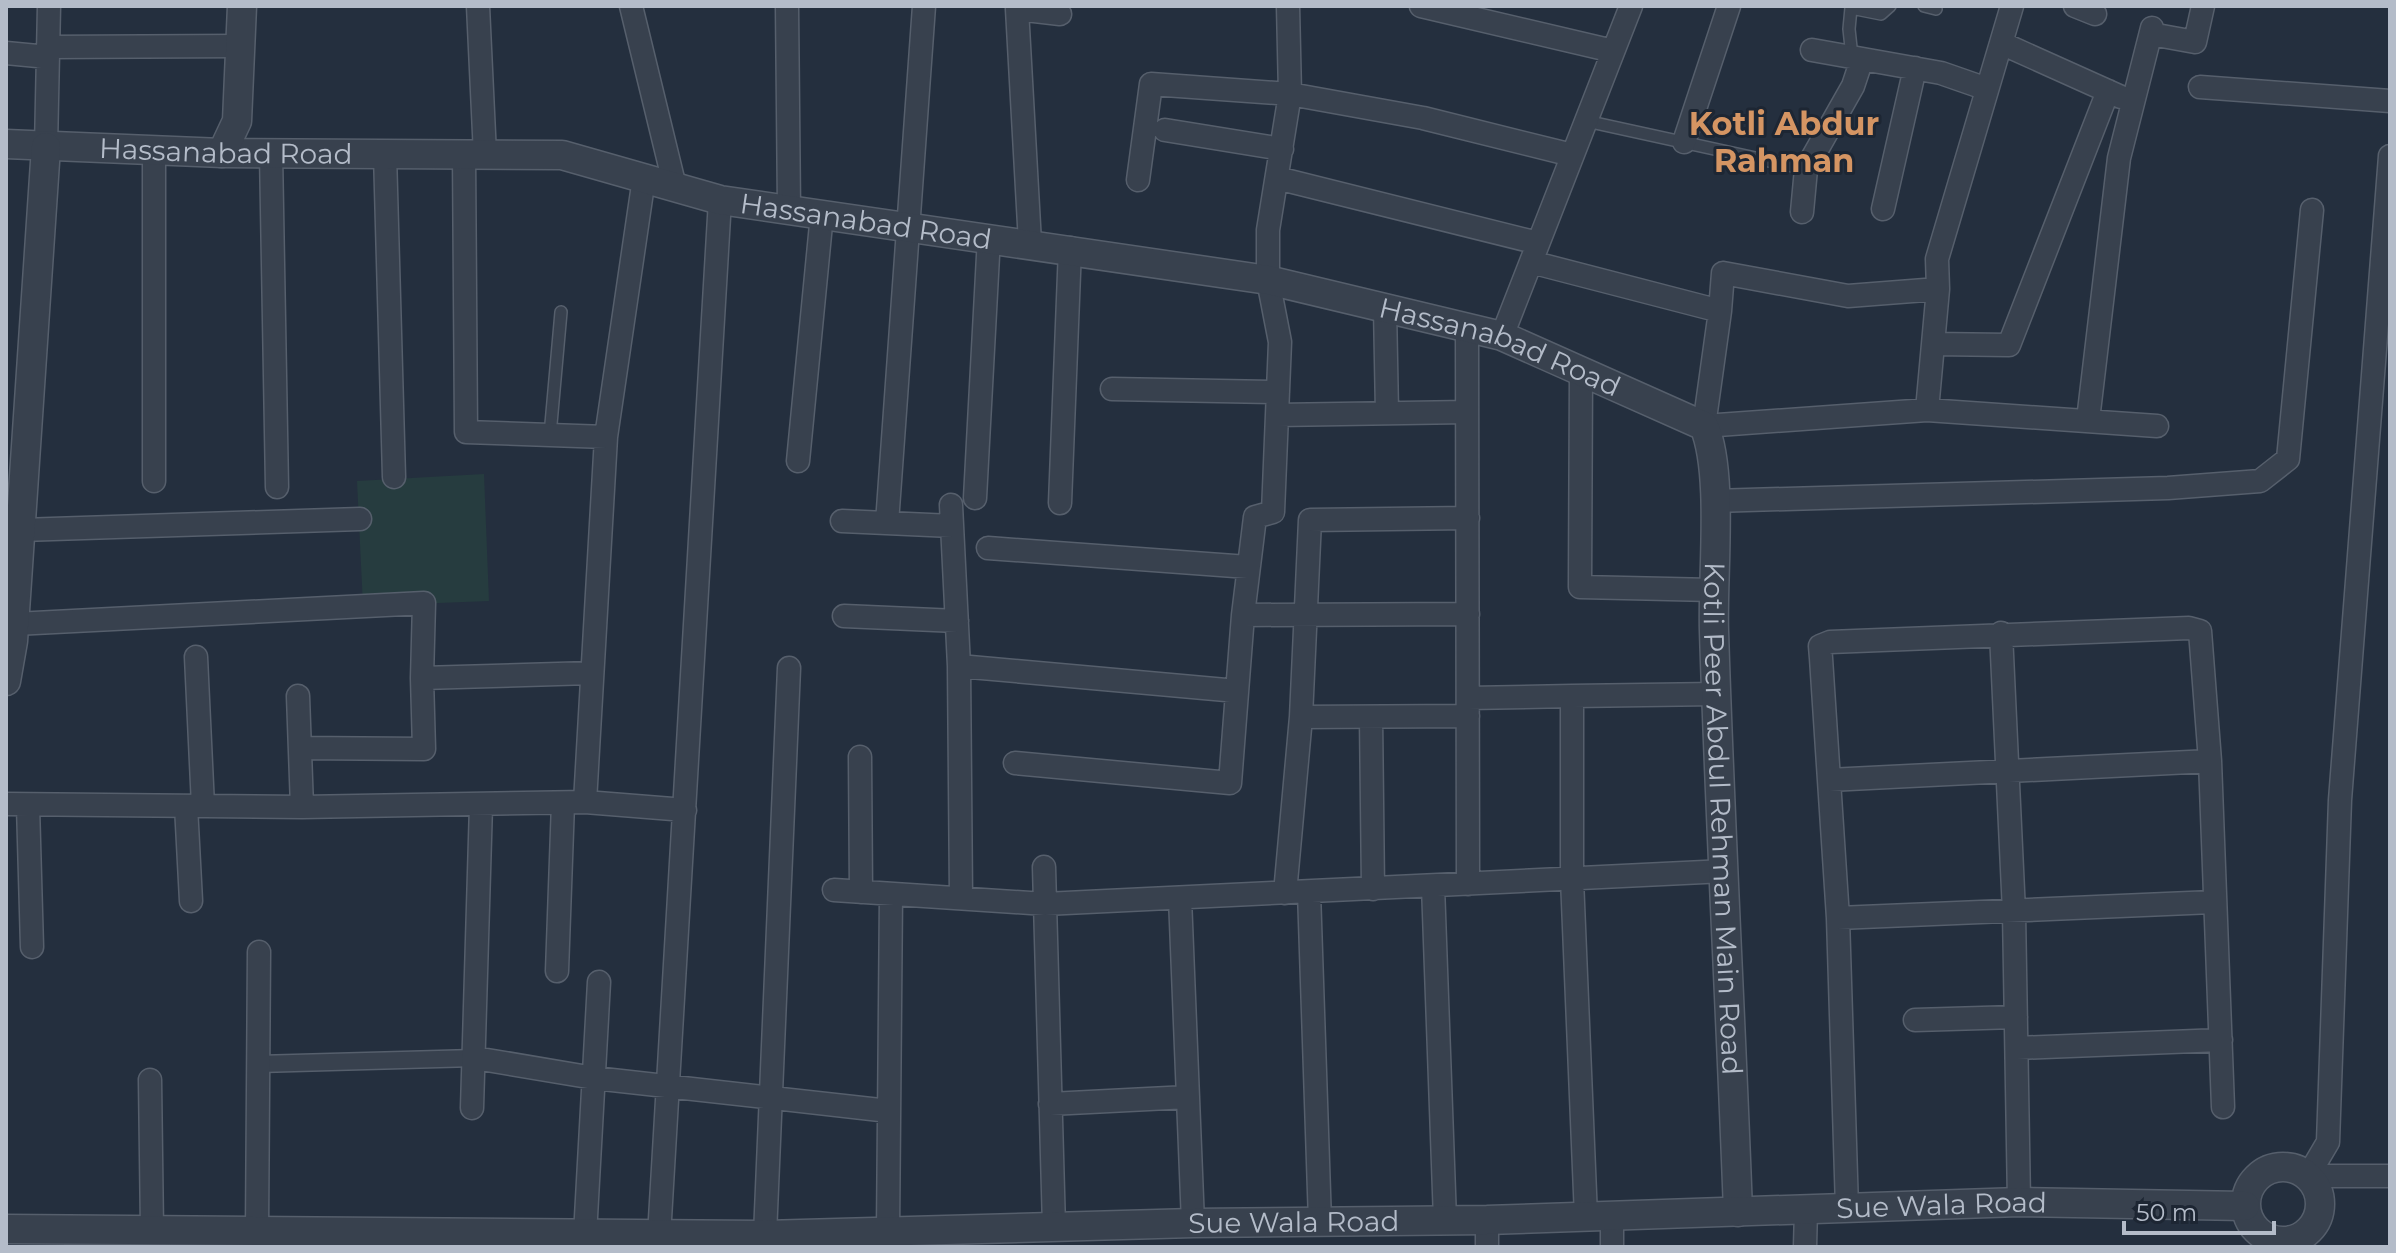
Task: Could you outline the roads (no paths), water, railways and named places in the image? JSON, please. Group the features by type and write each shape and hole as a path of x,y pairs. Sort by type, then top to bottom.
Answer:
{"street":[{"path":"6,681 21,530 46,147 49,6"},
{"path":"222,153 237,121 242,6"},
{"path":"478,6 466,432 606,437"},
{"path":"631,6 675,187"},
{"path":"787,6 789,210"},
{"path":"887,523 924,6"},
{"path":"1015,763 1230,783 1243,615 1255,517 1273,512 1280,342 1268,280 1268,230 1290,94 1288,6"},
{"path":"1421,6 1613,51"},
{"path":"1502,336 1631,6"},
{"path":"1684,142 1729,6"},
{"path":"1927,410 1938,289 1937,259 2012,6"},
{"path":"2088,420 2119,158 2152,31 2195,42 2203,6"},
{"path":"1030,243 1017,9 1060,14"},
{"path":"2001,43 2133,103"},
{"path":"6,53 240,46"},
{"path":"1812,50 1915,68 1987,89"},
{"path":"1802,212 1806,169 1853,86 1857,58"},
{"path":"1883,209 1915,68"},
{"path":"1138,180 1151,84 1290,94 1423,118 1572,155"},
{"path":"2200,87 2390,101"},
{"path":"1934,344 2009,345 2108,91"},
{"path":"1165,130 1282,149"},
{"name":"Hassanabad Road","path":"6,144 222,153 562,155 720,200 1070,248 1268,280 1502,336 1704,426"},
{"path":"154,151 154,481"},
{"path":"271,153 277,487"},
{"path":"385,154 394,477"},
{"path":"2308,1176 2328,1142 2340,800 2390,156"},
{"path":"557,971 591,673 606,437 644,178"},
{"path":"1277,178 1720,311"},
{"path":"659,1236 720,200"},
{"path":"1713,501 2152,489 2260,481 2288,459 2312,210"},
{"path":"798,461 822,214"},
{"path":"975,498 989,237"},
{"path":"1060,503 1070,248"},
{"path":"1938,289 1848,296 1723,273 1704,426 1927,410 2157,426"},
{"path":"1385,308 1387,413"},
{"path":"1467,328 1468,884"},
{"path":"1581,371 1580,587 1713,590"},
{"path":"1112,389 1278,392"},
{"path":"1277,415 1467,412"},
{"name":"Kotli Peer Abdul Rehman Main Road","path":"1704,426 1709,438 1713,501 1716,694 1738,1212"},
{"path":"842,521 887,523 952,516 959,666 961,898"},
{"path":"1285,893 1301,717 1310,520 1468,518"},
{"path":"21,530 360,519"},
{"path":"988,548 1248,567"},
{"path":"11,635 424,603 424,749 300,748"},
{"path":"1243,615 1468,614"},
{"path":"844,616 957,621"},
{"path":"1847,1208 1838,918 1820,646 1830,642 2001,633 2189,628 2200,631 2210,761 2223,1107"},
{"path":"2001,633 2014,912 2019,1202"},
{"path":"191,901 196,657"},
{"path":"959,666 1237,691"},
{"path":"765,1235 789,668"},
{"path":"422,678 591,673"},
{"path":"1301,717 1371,717 1572,696 1716,694"},
{"path":"298,696 302,807"},
{"path":"1572,696 1572,879 1599,1216 1612,1247"},
{"path":"1371,717 1373,889"},
{"path":"860,757 861,892"},
{"path":"1829,780 2210,761"},
{"path":"32,947 17,805 302,807 574,803 685,810"},
{"path":"472,1108 481,805"},
{"path":"1044,867 1054,1227"},
{"path":"834,890 1045,904 1725,871"},
{"path":"1433,886 1445,1220"},
{"path":"1309,892 1320,1222"},
{"path":"888,1232 891,894"},
{"path":"1180,898 1193,1223"},
{"path":"1838,918 2213,902"},
{"path":"257,1231 259,952"},
{"path":"585,1235 599,982"},
{"path":"1915,1020 2016,1017"},
{"path":"2017,1048 2221,1040"},
{"path":"258,1064 475,1058 594,1078 889,1111"},
{"path":"150,1080 152,1230"},
{"path":"1050,1104 1188,1097"},
{"path":"2295,1169 2308,1176 2317,1188 2320,1203 2318,1218 2304,1242 2269,1239 2249,1220 2245,1206 2247,1192 2254,1179 2266,1170 2295,1169"},
{"path":"2308,1176 2390,1176"},
{"name":"Sue Wala Road","path":"6,1229 108,1238 152,1230 659,1236 1445,1220 1487,1233 1599,1216 2019,1202 2245,1206"},
{"path":"1805,1247 1806,1209"}],"lane":[{"path":"1857,58 1851,8 1881,14 1890,6"},
{"path":"1586,121 1806,169"},
{"path":"550,435 561,312"}],"district":[{"name":"Kotli Abdur Rahman","path":"1784,142"}]}
